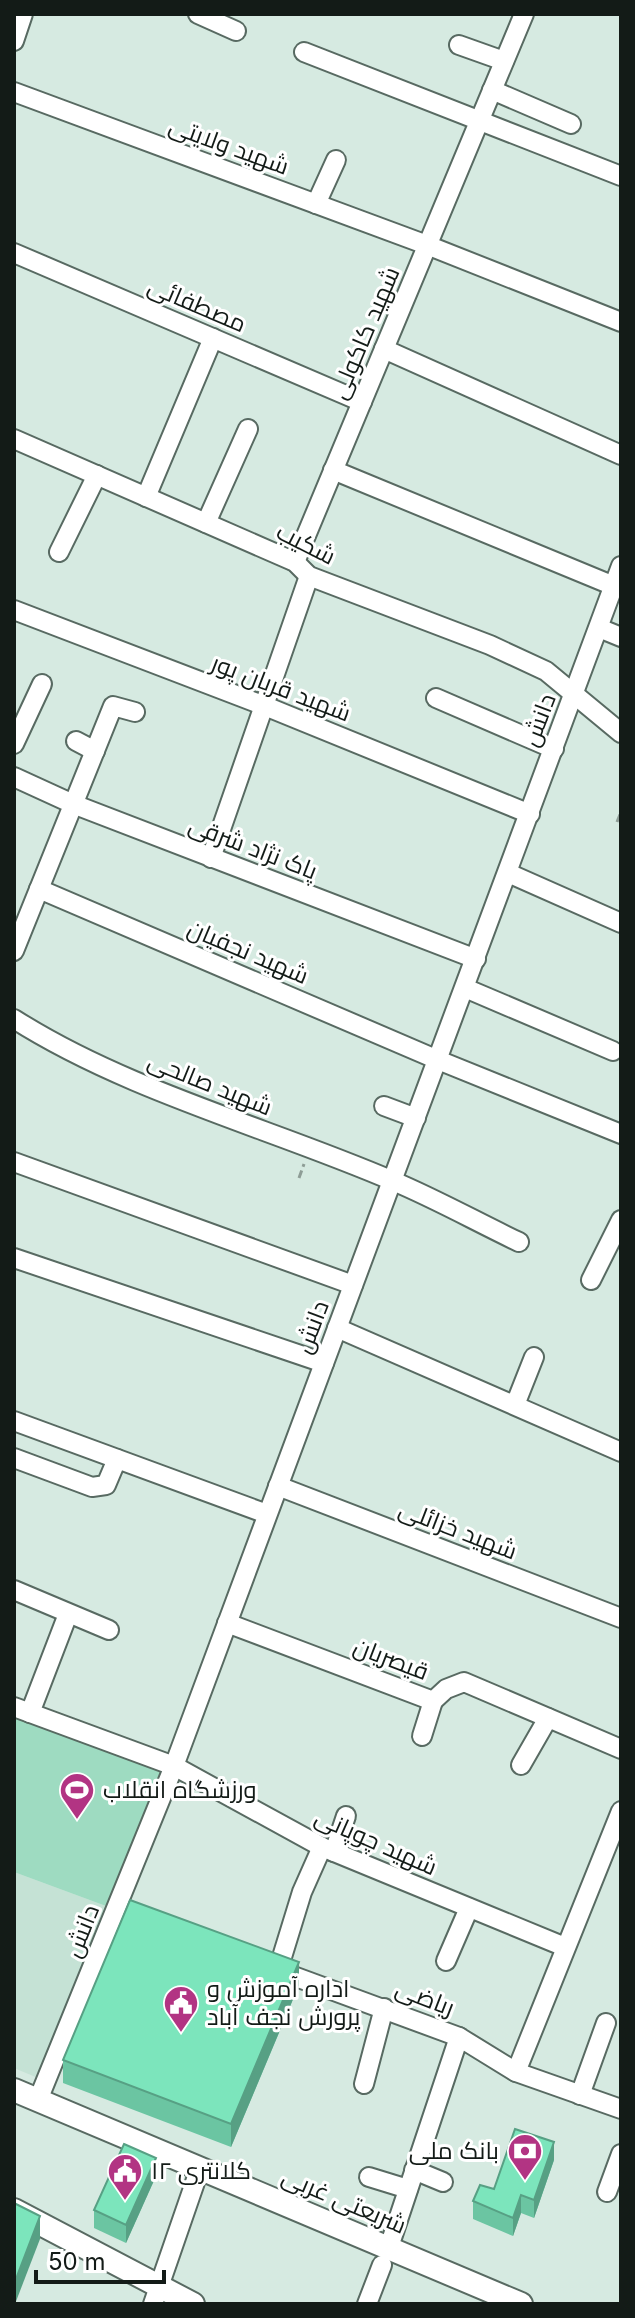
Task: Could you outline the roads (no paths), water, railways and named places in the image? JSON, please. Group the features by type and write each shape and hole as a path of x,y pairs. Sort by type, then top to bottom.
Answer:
{"main road":[{"name":"شریعتی غربی","path":"14,2090 200,2168 385,2256 521,2304"},
{"path":"14,2210 157,2296 187,2303"}],"street":[{"path":"14,40 23,14"},
{"path":"198,14 236,31"},
{"name":"شهید کاکولی","path":"295,562 524,14"},
{"path":"459,45 504,61"},
{"path":"304,52 621,176"},
{"path":"492,90 571,124"},
{"name":"شهید ولایتی","path":"14,92 427,245 621,322"},
{"path":"316,204 336,160"},
{"name":"مصطفائی","path":"14,253 362,402"},
{"path":"146,497 213,338"},
{"path":"384,349 621,455"},
{"path":"206,523 248,429"},
{"name":"شکیب","path":"14,439 295,562 309,576 490,645 546,671 621,733"},
{"path":"333,470 614,586"},
{"path":"59,552 97,475"},
{"name":"دانش","path":"38,2100 123,1915 267,1514 621,566"},
{"path":"211,858 309,576"},
{"name":"شهید قربان پور","path":"14,610 265,706 530,814"},
{"path":"599,628 621,637"},
{"path":"14,744 42,684"},
{"path":"436,698 554,749"},
{"path":"15,943 113,706 135,712"},
{"path":"76,741 95,751"},
{"name":"پاک نژاد شرقی","path":"14,777 73,804 476,959"},
{"path":"508,873 621,923"},
{"name":"شهید نجفیان","path":"39,889 438,1060 621,1134"},
{"path":"465,988 613,1051"},
{"name":"شهید صالحی","path":"14,1019 112,1070 280,1139 393,1181 519,1242"},
{"path":"384,1106 416,1118"},
{"path":"14,1162 353,1285"},
{"path":"591,1280 621,1220"},
{"path":"14,1258 324,1363"},
{"path":"337,1328 621,1452"},
{"path":"515,1405 534,1357"},
{"path":"14,1421 267,1514"},
{"path":"14,1458 92,1487 106,1485 117,1459"},
{"name":"شهید خزائلی","path":"278,1486 621,1618"},
{"path":"14,1590 109,1630"},
{"path":"22,1710 68,1614"},
{"name":"قیصریان","path":"227,1623 433,1701 446,1689 464,1682 621,1749"},
{"path":"422,1736 433,1701"},
{"name":"شهید چوپانی","path":"22,1710 174,1766 328,1850 565,1947"},
{"path":"521,1765 548,1718"},
{"path":"516,2072 621,1811"},
{"path":"328,1850 346,1816"},
{"name":"ریاضی","path":"328,1850 302,1892 271,1967 459,2037 516,2072 621,2109"},
{"path":"446,1961 469,1908"},
{"path":"364,2084 384,2008"},
{"path":"580,2095 606,2023"},
{"path":"367,2304 459,2037"},
{"path":"607,2192 621,2154"},
{"path":"157,2296 200,2168"},
{"path":"414,2170 443,2182"},
{"path":"369,2177 408,2189"},
{"path":"170,2259 187,2303"}],"place":[{"name":"ورزشگاه انقلاب","path":"77,1821"},
{"name":"اداره آموزش و پرورش نجف آباد","path":"181,2034"},
{"name":"بانک ملی","path":"525,2182"},
{"name":"کلانتری ۱۲","path":"125,2202"}]}
